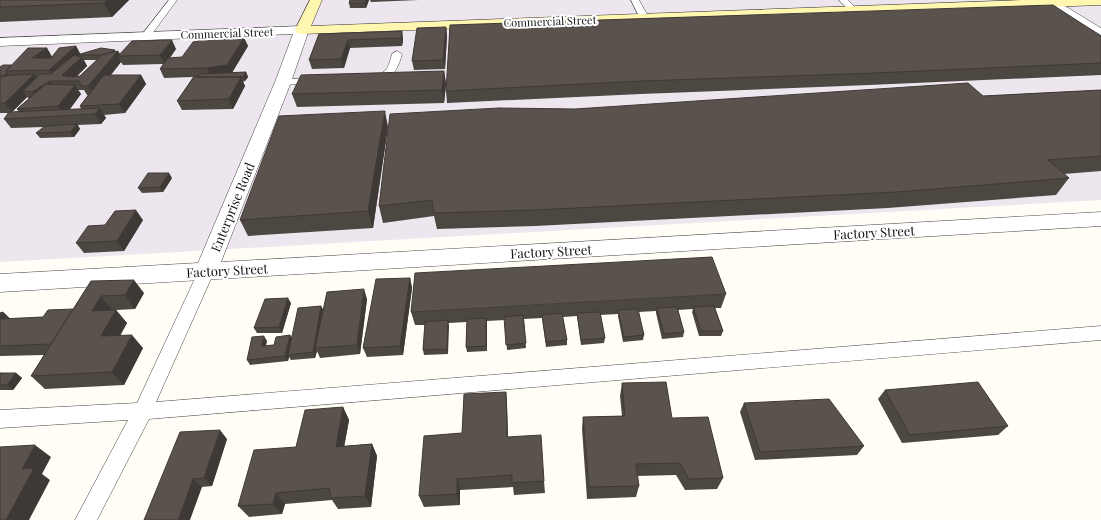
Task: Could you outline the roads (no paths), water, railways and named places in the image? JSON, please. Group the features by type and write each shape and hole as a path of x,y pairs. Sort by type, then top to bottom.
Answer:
{"main road":[{"name":"Enterprise Road","path":"302,30 316,0"},
{"name":"Commercial Street","path":"302,30 1101,0"}],"street":[{"name":"Commercial Street","path":"0,42 302,30"},
{"name":"Enterprise Road","path":"206,272 284,82 302,30"},
{"name":"Factory Street","path":"0,283 1101,219"}],"lane":[{"path":"146,36 173,0"},
{"path":"635,0 644,18"},
{"path":"844,0 854,10"},
{"path":"1052,2 1101,32"},
{"path":"1084,22 1101,21"},
{"path":"362,79 378,79 388,76 392,72 397,54"},
{"path":"284,82 331,80"},
{"name":"Enterprise Road","path":"86,520 143,411 206,272"},
{"path":"0,419 143,411 1101,333"}]}
